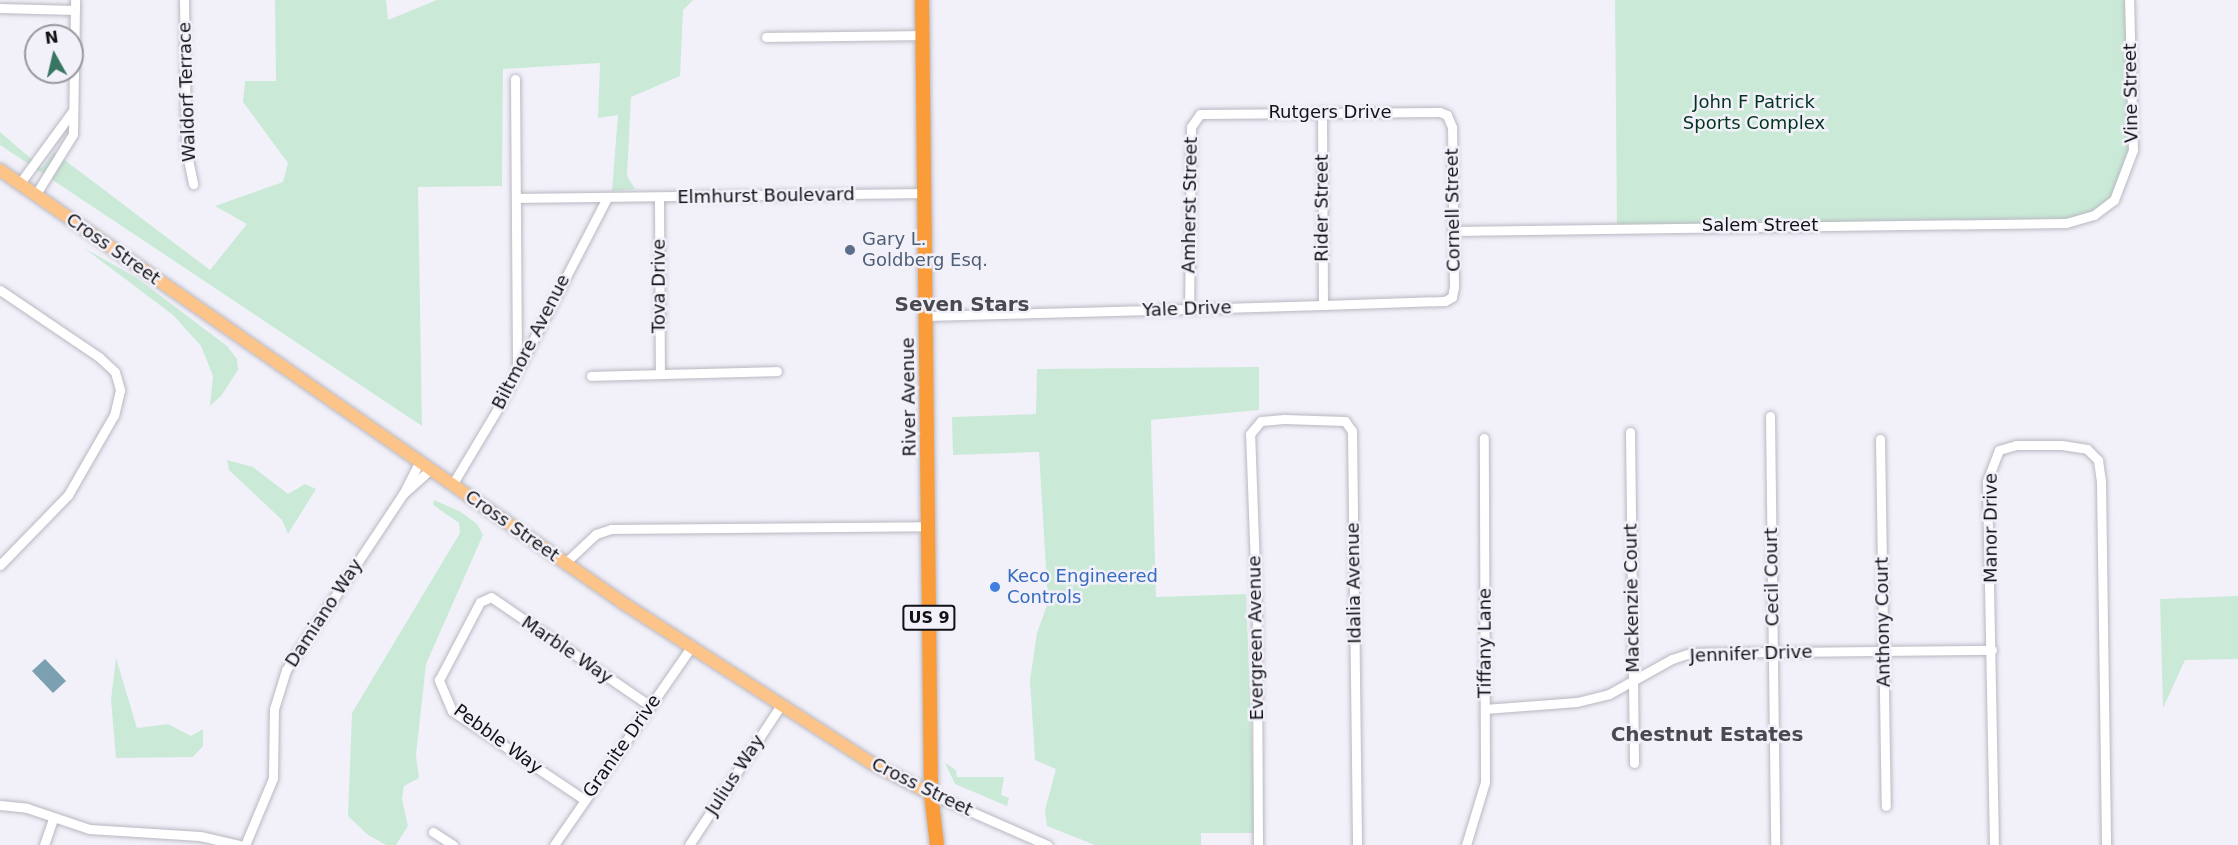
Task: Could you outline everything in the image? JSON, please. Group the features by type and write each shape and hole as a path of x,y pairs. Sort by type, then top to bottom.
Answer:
{"highway":[{"name":"River Avenue","path":"922,0 931,794 928,845"},
{"name":"River Avenue","path":"931,794 937,845"}],"main road":[{"name":"Cross Street","path":"0,170 565,563 871,763 931,794"}],"street":[{"path":"36,194 73,134 75,0"},
{"name":"Waldorf Terrace","path":"184,0 186,150 193,184"},
{"name":"Vine Street","path":"2066,223 2094,215 2114,200 2127,174 2133,150 2129,0"},
{"path":"0,8 75,10"},
{"path":"766,37 923,35"},
{"path":"515,79 517,368"},
{"path":"20,183 72,112"},
{"name":"Rider Street","path":"1322,112 1323,305"},
{"name":"Rutgers Drive","path":"1209,113 1440,112 1449,119"},
{"name":"Amherst Street","path":"1189,309 1191,127 1200,114 1209,113"},
{"name":"Cornell Street","path":"1448,299 1454,286 1449,119"},
{"name":"Elmhurst Boulevard","path":"517,198 658,199 924,193"},
{"name":"Biltmore Avenue","path":"452,485 607,198"},
{"name":"Tova Drive","path":"658,199 660,373"},
{"name":"Salem Street","path":"1453,231 2066,223"},
{"path":"0,290 99,357 115,372 120,390 114,415 68,495 0,564"},
{"name":"Yale Drive","path":"926,316 1323,305 1448,299"},
{"path":"591,376 777,371"},
{"name":"Cecil Court","path":"1770,416 1775,845"},
{"name":"Idalia Avenue","path":"1252,431 1261,421 1284,419 1346,421 1352,431 1357,845"},
{"name":"Evergreen Avenue","path":"1252,431 1258,845"},
{"name":"Mackenzie Court","path":"1630,432 1634,763"},
{"name":"Tiffany Lane","path":"1466,845 1485,782 1484,438"},
{"name":"Anthony Court","path":"1880,439 1886,806"},
{"name":"Manor Drive","path":"1994,845 1987,481 1991,463 1999,450 2016,445 2062,445 2087,449 2098,460 2101,482 2106,845"},
{"name":"Damiano Way","path":"244,845 273,778 274,709 286,670 403,494 419,462"},
{"name":"Damiano Way","path":"403,494 430,470"},
{"path":"565,563 596,534 611,530 928,526"},
{"path":"0,548 8,556"},
{"name":"Marble Way","path":"485,600 491,597 650,706"},
{"name":"Pebble Way","path":"485,600 440,681 452,711 585,800"},
{"name":"Granite Drive","path":"554,845 691,647"},
{"name":"Jennifer Drive","path":"1485,709 1577,702 1609,694 1672,658 1691,653 1992,650"},
{"name":"Julius Way","path":"689,845 782,705"},
{"name":"Cross Street","path":"931,794 1047,845"},
{"path":"0,805 27,808 53,819 89,829 200,836 239,845"},
{"path":"44,845 53,819"},
{"path":"433,832 453,845"}],"green space":[{"path":"275,0 386,0 388,20 437,0 693,0 683,10 680,76 631,97 627,176 635,189 612,191 618,115 598,118 600,63 503,69 502,186 418,187 422,426 0,145 0,132 42,168 54,152 210,270 247,224 215,206 283,182 288,163 243,102 245,81 276,81"},
{"name":"John F Patrick Sports Complex","path":"1615,0 2131,0 2133,150 2114,200 2094,215 2066,223 1617,229"},
{"path":"84,248 137,278 227,346 237,359 238,370 221,396 210,406 213,376 201,346 173,315"},
{"path":"1259,367 1259,410 1151,420 1156,597 1246,594 1255,833 1201,833 1201,845 1095,845 1047,826 1045,810 1056,769 1035,760 1030,680 1037,633 1048,602 1039,452 953,455 952,417 1036,414 1037,369"},
{"path":"227,460 253,467 288,494 305,484 316,489 288,534 282,520 229,470"},
{"path":"434,500 461,512 477,524 483,535 426,664 416,755 419,778 404,786 402,799 408,826 396,845 386,845 368,835 348,816 352,713 460,533 459,523 433,505"},
{"path":"2238,596 2238,659 2185,660 2163,708 2160,599"},
{"path":"116,658 137,728 168,724 191,736 203,729 203,746 193,757 116,758 111,700"},
{"path":"945,763 956,770 957,777 1004,777 1001,795 1009,798 1007,806 955,784"}],"water":[{"path":"45,659 66,681 53,693 32,671"}],"place":[{"name":"Gary L. Goldberg Esq.","path":"850,250"},
{"name":"Keco Engineered Controls","path":"995,587"}],"district":[{"name":"Seven Stars","path":"962,304"},
{"name":"Chestnut Estates","path":"1707,734"}]}
